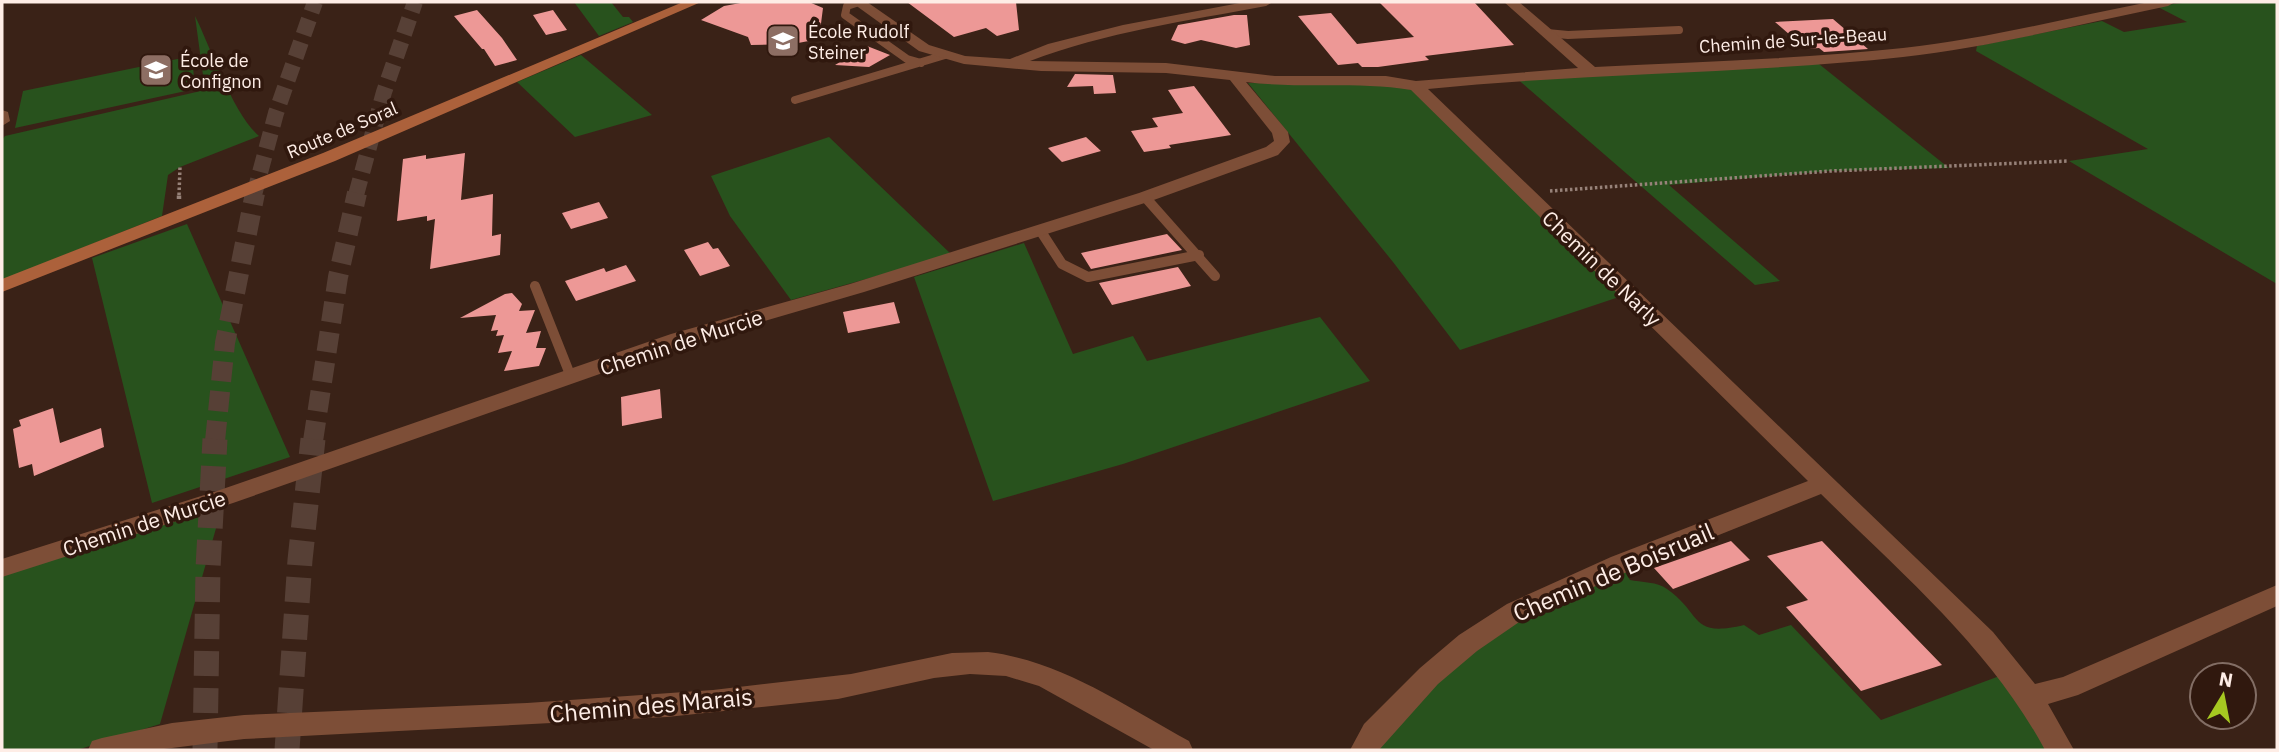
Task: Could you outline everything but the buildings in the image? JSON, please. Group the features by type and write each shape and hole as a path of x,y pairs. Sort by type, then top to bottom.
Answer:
{"street":[{"name":"Route de Soral","path":"2,286 179,218 694,2"},
{"path":"1011,64 1053,47 1102,34 1266,2"},
{"path":"1511,2 1590,71"},
{"name":"Chemin de Sur-le-Beau","path":"1416,86 1590,71 1814,60 1904,52 1964,44 2145,3 2168,2"},
{"path":"855,3 917,44 964,60 1011,64 1166,68 1302,82 1386,80 1416,86"},
{"name":"Chemin de Murcie","path":"2,568 237,493 678,340 858,288 1145,197 1280,147 1280,132 1236,77"},
{"name":"Chemin de Narly","path":"1416,86 1984,639 2013,671 2031,697 2060,750"},
{"name":"Chemin de Boisruail","path":"1364,750 1374,733 1429,676 1468,643 1516,611 1620,565 1824,484"},
{"path":"2031,697 2068,687 2277,595"},
{"name":"Chemin des Marais","path":"102,750 174,734 230,729 562,714 760,697 860,683 951,664 978,662 1008,665 1048,678 1179,750"}],"lane":[{"path":"855,3 845,15 907,59 921,63"},
{"path":"1547,33 1568,35 1679,30"},
{"path":"795,100 945,55"},
{"path":"1145,197 1215,276"},
{"path":"1040,230 1062,264 1088,277 1199,255"},
{"path":"535,286 572,377"}],"path":[{"path":"1525,192 1668,185 1829,171 1995,168 2069,161"},
{"path":"179,218 180,167"}],"green space":[{"path":"574,2 611,2 623,17 629,17 633,22 599,36"},
{"path":"2191,2 2277,2 2277,284 2069,161 2148,149 1976,51 1977,46 2102,21 2124,32 2187,22 2156,6"},
{"path":"195,16 240,112 259,136 180,167 168,175 162,216 2,280 2,140 5,136 205,90"},
{"path":"581,55 652,115 575,137 517,82"},
{"name":"École de Confignon","path":"192,56 195,89 15,128 23,91"},
{"path":"1814,60 1949,168 1829,171 1669,185 1780,281 1755,285 1514,76"},
{"path":"1248,83 1398,85 1414,91 1622,296 1460,350 1393,262"},
{"path":"829,137 952,255 791,300 730,216 711,176"},
{"path":"187,224 290,457 152,503 92,258"},
{"path":"1024,243 1073,354 1133,336 1147,361 1320,317 1370,381 1123,464 993,501 914,277"},
{"path":"225,497 160,724 77,750 2,750 2,568"},
{"path":"1620,564 1630,580 1667,589 1705,626 1726,628 1744,625 1759,635 1791,625 1881,720 2013,671 2031,697 2060,750 1364,750 1374,733 1468,643"}],"tunnel":[{"path":"254,195 276,113 315,2"},
{"path":"356,195 384,92 415,2"},
{"path":"215,441 225,343 255,193"},
{"path":"313,441 338,277 357,193"},
{"path":"205,750 208,568 215,439"},
{"path":"287,750 300,560 313,439"}],"place":[{"name":"École Rudolf Steiner","path":"783,41"},
{"name":"École de Confignon","path":"156,70"}]}
